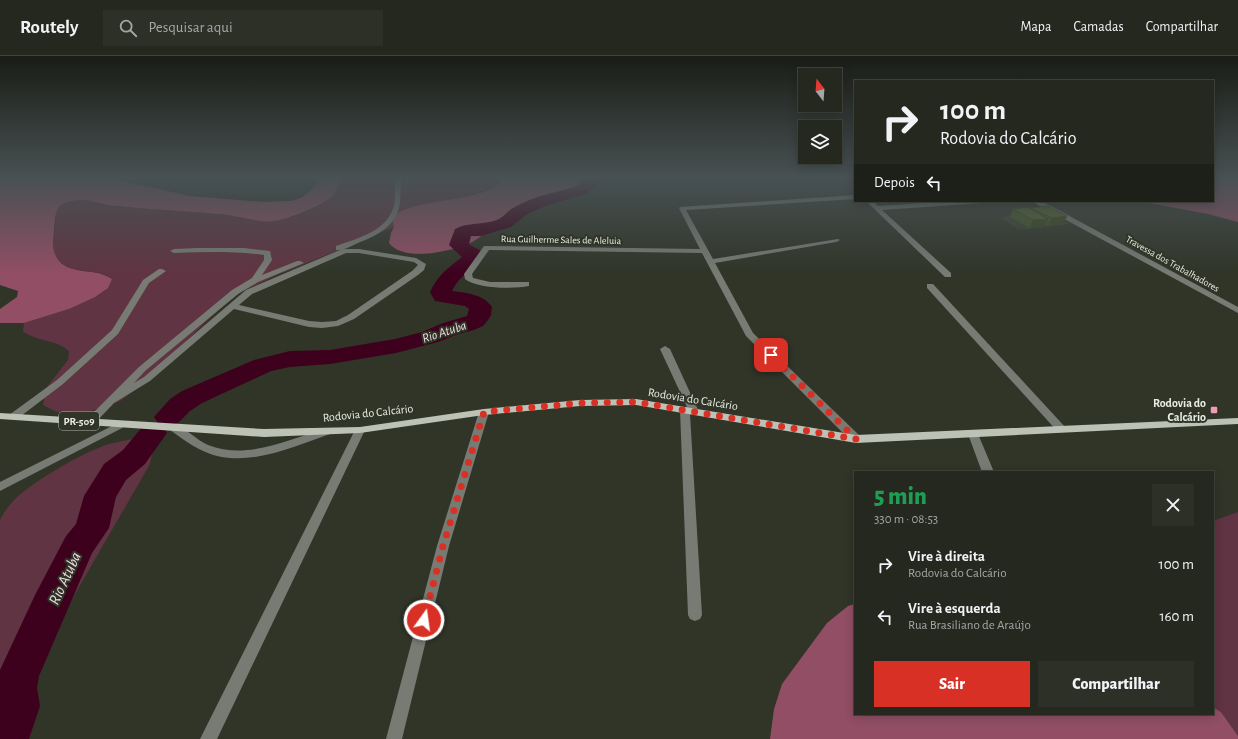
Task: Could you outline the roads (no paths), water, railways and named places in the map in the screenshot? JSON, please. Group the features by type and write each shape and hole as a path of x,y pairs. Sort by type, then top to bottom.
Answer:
{"main road":[{"name":"Rodovia do Calcário","path":"0,416 264,433 360,430 484,412 580,403 636,402 856,439 1238,421"}],"street":[{"path":"90,422 148,364 235,292 255,280 380,231 390,223 396,209"},
{"path":"682,209 749,334 856,439"},
{"path":"878,209 948,275"},
{"name":"Travessa dos Trabalhadores","path":"1052,209 1238,310"},
{"path":"711,261 836,240"},
{"name":"Rua Guilherme Sales de Aleluia","path":"526,284 497,285 477,283 469,279 468,274 488,248 705,251"},
{"path":"174,250 237,250 267,253 268,260 255,280"},
{"path":"109,402 148,379 249,292 345,251 359,251 416,260 422,264 421,268 415,273 351,318 338,323 322,325 309,324 233,306"},
{"path":"13,417 60,382 115,332 146,282 162,271"},
{"path":"930,286 1062,430"},
{"path":"665,349 689,411 695,615"},
{"path":"394,739 443,546 484,412"},
{"path":"0,487 122,424"},
{"path":"174,428 203,447 225,454 246,455 267,451 329,431"},
{"path":"208,739 360,430"},
{"path":"973,434 988,471"}],"waterway":[{"name":"Rio Atuba","path":"168,417 180,405 192,397 263,365 290,359 330,357 396,346 430,337 451,328 466,325 475,321 480,315 481,307 472,301 443,296 441,292 444,285 456,270 475,255 467,252 459,245 462,233 467,230 481,230 505,223 525,209"},
{"name":"Rio Atuba","path":"7,739 6,735 13,724 19,706 16,688 18,676 54,595 78,546 92,528 96,507 100,496 115,472 134,457 153,433"}],"place":[{"name":"Rodovia do Calcário","path":"1214,410"}]}
